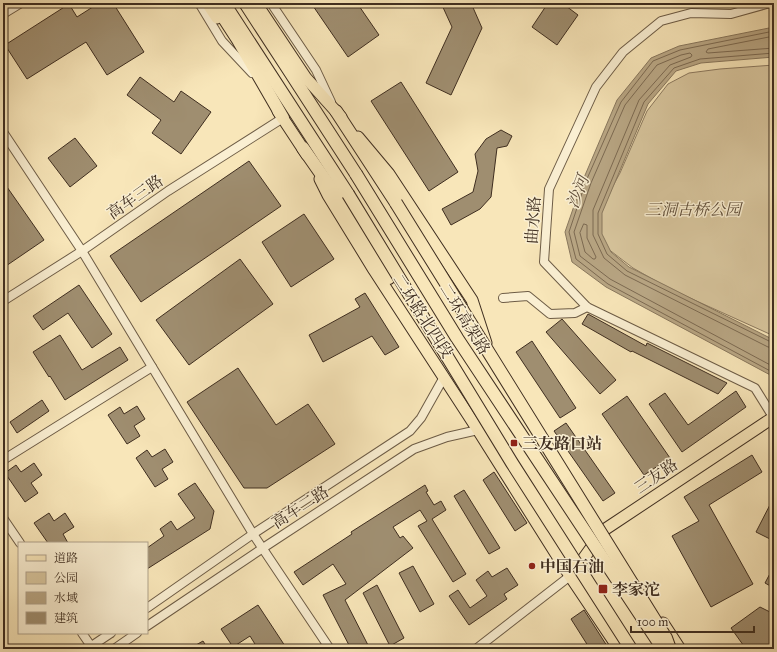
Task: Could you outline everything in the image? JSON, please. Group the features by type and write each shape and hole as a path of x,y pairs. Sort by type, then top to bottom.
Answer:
{"highway":[{"path":"214,3 238,40 283,118"},
{"path":"224,3 348,194 508,456 632,649"},
{"name":"二环高架路","path":"245,3 367,191 457,338 663,649"},
{"path":"336,111 396,203 666,638 670,649"},
{"path":"303,148 390,278 593,599 612,619"}],"main road":[{"path":"207,3 252,73"},
{"path":"256,3 306,78 389,174 472,300 486,344 680,649"},
{"name":"二环路北四段","path":"252,73 303,148 328,195 374,270 478,430 570,576 619,649"},
{"name":"三友路","path":"570,576 604,530 774,417"}],"street":[{"path":"3,14 21,3"},
{"name":"二环路北四段","path":"199,3 222,41 252,73"},
{"path":"271,3 316,70 336,111"},
{"name":"曲水路","path":"770,3 731,14 691,13 662,21 623,52 596,87 549,189 544,262 587,307 755,388 774,417"},
{"name":"高车三路","path":"3,302 82,251 168,191 283,118"},
{"path":"3,132 82,251 253,534 330,649"},
{"path":"502,298 528,296 550,314 575,313 587,307"},
{"path":"3,460 152,366"},
{"name":"高车二路","path":"148,607 253,534 410,431 421,418 444,377"},
{"name":"高车二路","path":"148,625 414,449 447,436 478,430"},
{"path":"3,518 19,542"},
{"path":"476,649 570,576"},
{"path":"83,634 91,648 110,634"},
{"path":"114,649 136,634"}],"green space":[{"name":"三洞古桥公园","path":"774,65 774,336 670,289 633,268 603,245 596,217 620,173 647,111 668,84 689,73"}],"water":[{"path":"774,27 774,57 701,63 676,71 648,104 602,213 602,234 611,252 629,267 774,340 774,377 606,287 572,262 565,232 583,180 617,100 651,58 679,46"}],"building":[{"path":"99,3 113,3 144,52 107,75 86,42 27,79 5,45 69,4 77,17"},
{"path":"311,3 357,3 379,35 348,57"},
{"path":"441,3 471,3 482,28 451,95 426,83 452,27"},
{"path":"548,3 562,3 578,15 557,45 532,27"},
{"path":"140,77 174,102 181,91 211,112 181,154 152,133 161,120 127,95"},
{"path":"401,82 458,172 429,191 371,101"},
{"path":"501,130 512,136 507,146 497,148 491,197 480,209 451,225 442,209 473,192 478,171 475,154 486,139"},
{"path":"75,138 97,166 70,187 48,158"},
{"path":"249,161 281,206 141,302 110,256"},
{"path":"7,187 44,240 3,268 3,190"},
{"path":"304,214 334,259 291,287 262,242"},
{"path":"240,259 273,304 189,365 156,320"},
{"path":"79,285 112,334 92,348 68,313 43,330 33,316"},
{"path":"365,293 399,347 385,355 372,336 323,362 309,335 360,307 355,299"},
{"path":"588,314 646,346 647,343 727,383 718,394 632,351 631,352 582,324"},
{"path":"562,319 616,380 600,394 546,332"},
{"path":"60,335 82,370 120,347 128,360 65,400 33,352"},
{"path":"532,341 576,408 560,418 516,352"},
{"path":"238,368 276,425 308,404 335,444 267,488 244,488 187,402"},
{"path":"736,391 746,407 682,452 649,404 665,393 688,425"},
{"path":"627,396 670,458 644,475 602,414"},
{"path":"42,400 49,411 17,433 10,422"},
{"path":"137,406 145,419 134,426 140,436 127,444 108,415 120,407 124,414"},
{"path":"566,423 615,493 603,501 554,431"},
{"path":"165,449 173,462 162,469 168,479 155,487 136,458 147,450 152,457"},
{"path":"752,455 762,472 709,505 753,584 711,607 672,536 699,521 684,497"},
{"path":"34,463 42,475 31,483 38,493 25,502 5,473 16,465 21,472"},
{"path":"494,472 527,523 515,531 483,480"},
{"path":"195,483 214,511 210,529 148,568 148,547 164,536 160,529 171,521 177,530 195,518 178,494"},
{"path":"425,485 428,491 426,492 434,505 441,501 446,510 432,519 466,574 453,582 418,526 427,521 420,510 393,527 400,538 403,536 413,548 345,600 370,649 351,649 323,595 346,584 333,564 303,585 294,572 352,534 351,532"},
{"path":"464,490 500,548 489,554 454,496"},
{"path":"774,497 774,541 756,532"},
{"path":"49,513 54,521 65,513 74,527 63,534 67,542 47,542 34,523"},
{"path":"413,566 434,604 420,612 399,573"},
{"path":"774,566 774,588 765,583"},
{"path":"507,568 518,585 504,594 507,599 469,625 449,596 458,590 470,608 487,596 476,580 488,571 492,577"},
{"path":"377,585 404,638 390,646 363,593"},
{"path":"258,605 287,649 258,649 250,636 233,647 221,629"},
{"path":"760,607 774,614 774,649 746,649 731,628"},
{"path":"584,610 609,649 590,649 571,619"},
{"path":"203,641 208,649 189,649"}],"place":[{"name":"三友路口站","path":"514,443"},
{"name":"中国石油","path":"532,566"},
{"name":"李家沱","path":"603,589"}],"water label":[{"name":"沙河","path":"578,192"}]}
